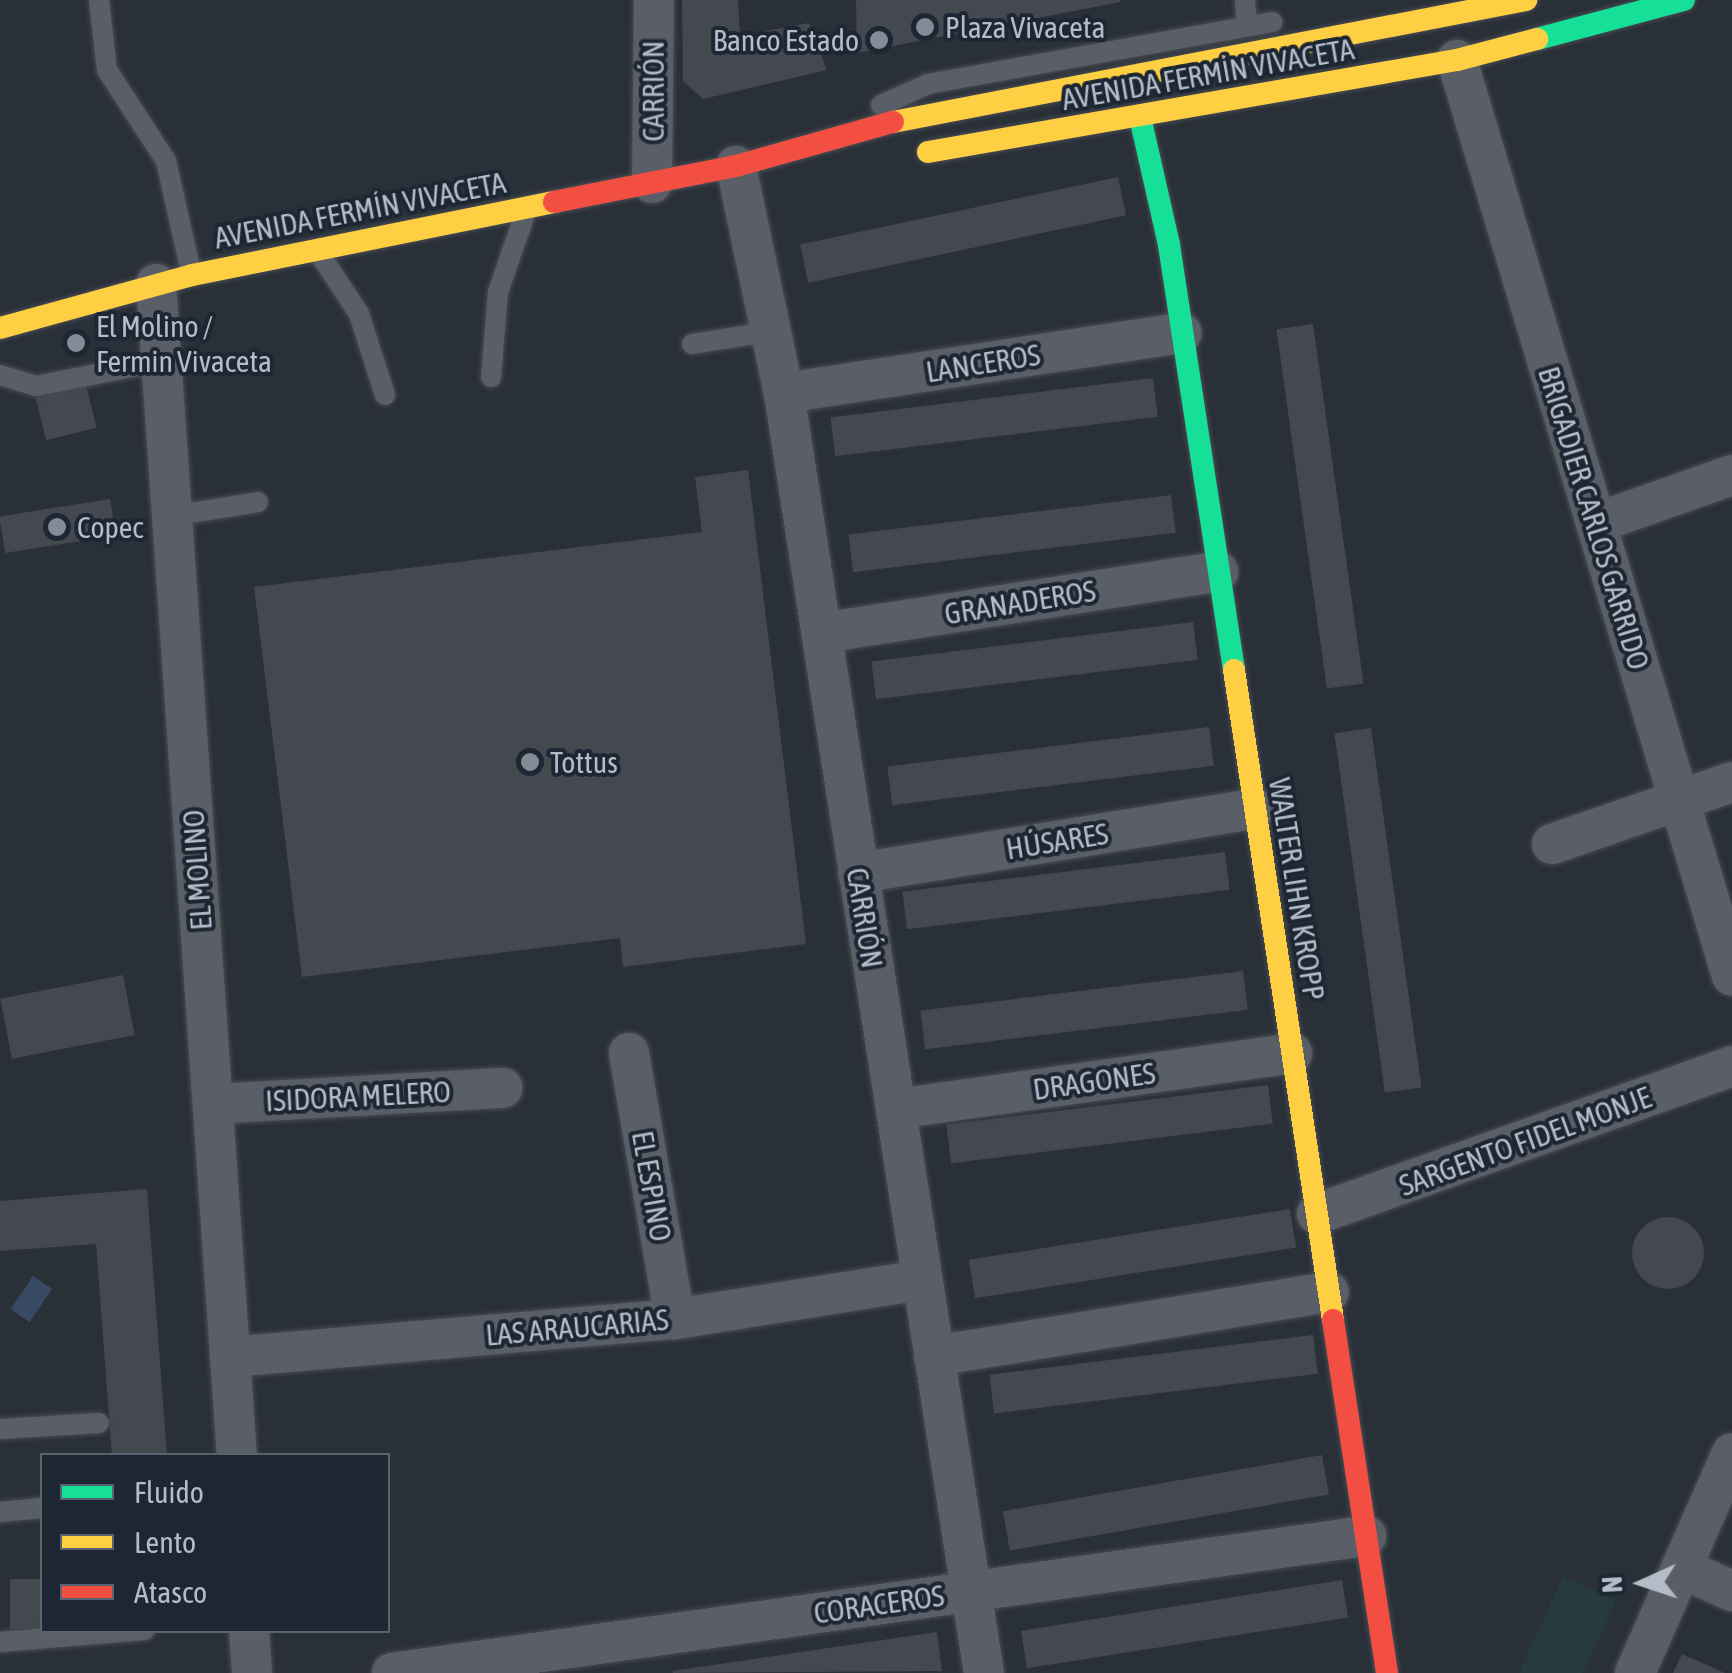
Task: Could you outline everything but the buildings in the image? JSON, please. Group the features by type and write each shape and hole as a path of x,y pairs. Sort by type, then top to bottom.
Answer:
{"main road":[{"name":"AVENIDA FERMÍN VIVACETA","path":"0,328 174,279 314,248 736,166 838,133 1526,0"},
{"name":"AVENIDA FERMÍN VIVACETA","path":"902,156 1457,60 1684,0"},
{"name":"WALTER LIHN KROPP","path":"1140,117 1182,333 1388,1673"},
{"name":"AVENIDA FERMÍN VIVACETA","path":"736,166 826,167"}],"street":[{"name":"CARRIÓN","path":"652,183 654,0"},
{"name":"BRIGADIER CARLOS GARRIDO","path":"1457,60 1732,976"},
{"name":"CARRIÓN","path":"736,166 784,393 984,1673"},
{"name":"EL MOLINO","path":"174,279 162,361 237,1453"},
{"name":"LANCEROS","path":"784,393 1182,333"},
{"path":"1596,523 1732,475"},
{"name":"GRANADEROS","path":"822,633 1218,572"},
{"path":"1552,844 1732,782"},
{"name":"HÚSARES","path":"858,873 1255,810"},
{"name":"DRAGONES","path":"896,1109 1292,1052"},
{"name":"EL ESPINO","path":"628,1053 674,1319"},
{"name":"SARGENTO FIDEL MONJE","path":"1317,1214 1732,1066"},
{"name":"ISIDORA MELERO","path":"213,1104 503,1088"},
{"name":"LAS ARAUCARIAS","path":"230,1357 674,1319 922,1280"},
{"path":"934,1356 1329,1292"},
{"path":"1634,1673 1732,1453"},
{"name":"CORACEROS","path":"392,1673 583,1660 972,1590 1366,1536"},
{"path":"1681,1568 1732,1591"},
{"path":"249,1633 252,1673"}],"lane":[{"path":"99,0 107,70 166,161 174,279"},
{"path":"1244,0 1247,26"},
{"path":"1268,95 1270,50 1279,21 1269,0"},
{"path":"838,133 928,84 1279,21"},
{"path":"491,377 498,292 528,206"},
{"path":"314,248 359,314 384,394"},
{"path":"692,344 772,331"},
{"path":"0,375 36,386 162,361"},
{"path":"172,516 258,502"},
{"path":"0,1429 99,1423"},
{"path":"0,1512 40,1508"},
{"path":"0,1642 109,1633"}],"green space":[{"path":"1563,1576 1616,1601 1583,1673 1519,1673"}],"water":[{"path":"33,1276 52,1289 30,1322 11,1309"}],"traffic: fast":[{"path":"1537,39 1684,0"},
{"path":"1140,117 1169,245 1234,670"}],"traffic: slow":[{"path":"893,122 1526,0"},
{"path":"928,152 1457,60 1537,39"},
{"path":"0,328 192,275 554,202"},
{"path":"1234,670 1333,1320"}],"traffic: jam":[{"path":"554,202 736,166 893,122"},
{"path":"1333,1320 1387,1673"}],"place":[{"name":"Plaza Vivaceta","path":"925,27"},
{"name":"Banco Estado","path":"879,40"},
{"name":"El Molino / Fermin Vivaceta","path":"76,343"},
{"name":"Copec","path":"57,527"},
{"name":"Tottus","path":"530,762"}]}
